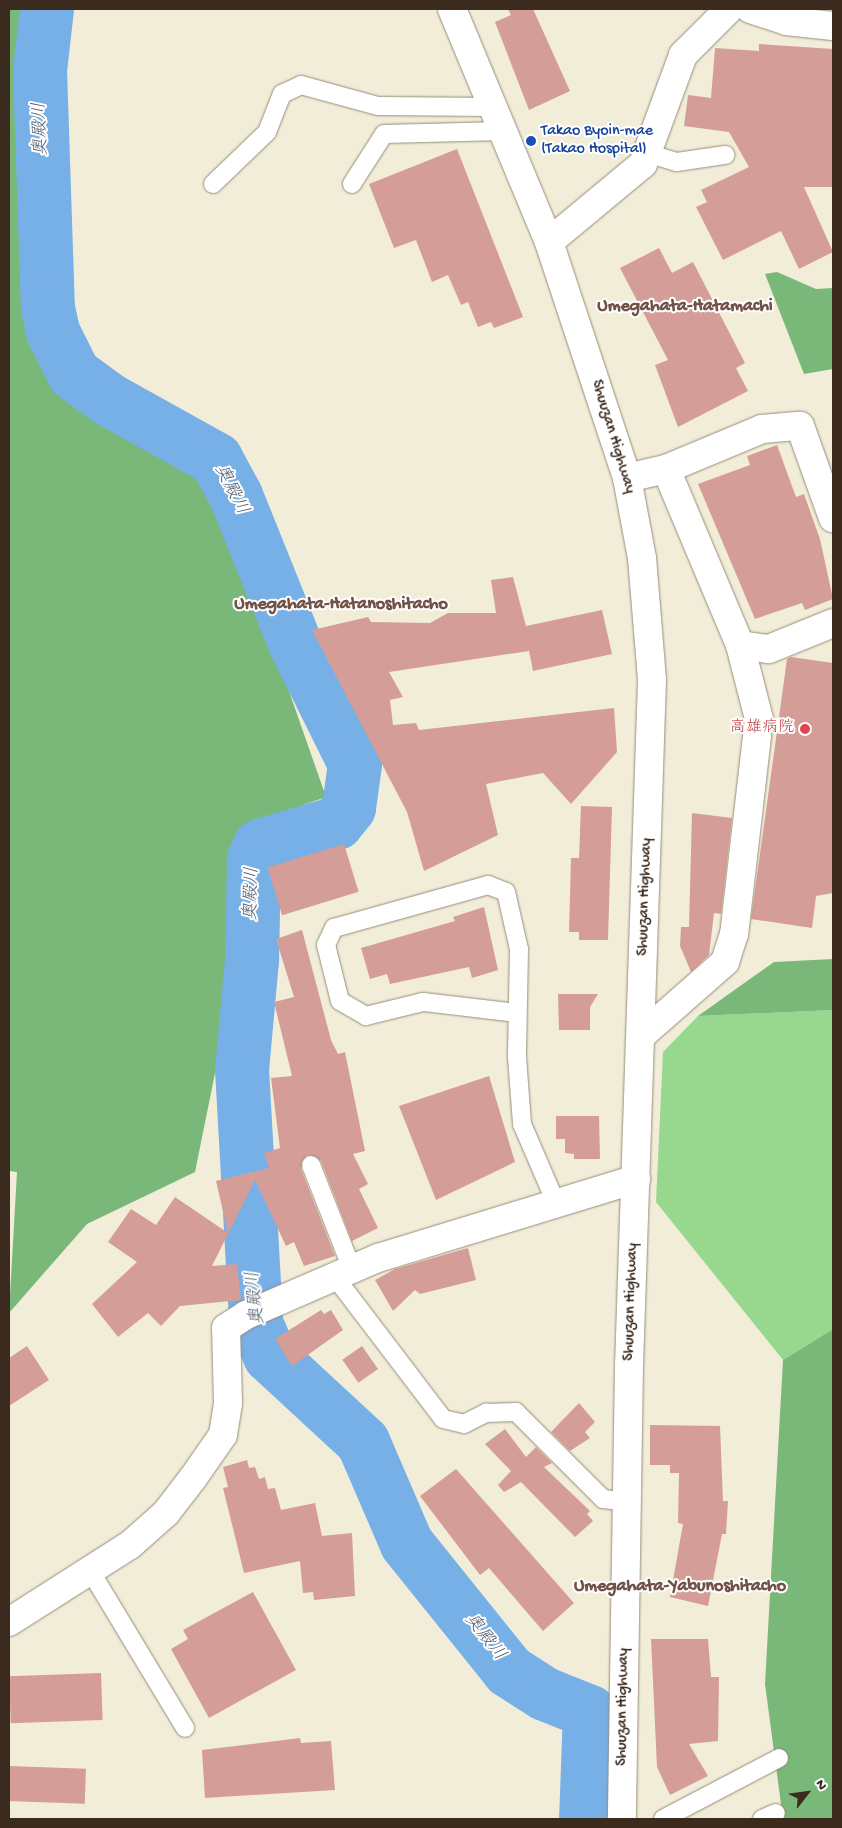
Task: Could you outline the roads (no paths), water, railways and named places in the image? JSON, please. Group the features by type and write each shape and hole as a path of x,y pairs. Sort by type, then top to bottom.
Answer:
{"main road":[{"name":"Shuuzan Highway","path":"452,9 549,242 627,478 642,558 652,680 627,1502 622,1819"},
{"path":"549,242 643,164 683,55 728,9"},
{"path":"750,9 786,21 833,26"},
{"path":"627,478 666,469 762,429 800,426 833,518"},
{"path":"642,1035 725,962 734,934 760,719 740,645 666,469"},
{"path":"740,645 769,649 833,624"},
{"path":"9,1622 92,1572 166,1513 223,1435 228,1403 226,1328 246,1315 343,1273 556,1203 636,1180"}],"lane":[{"path":"213,184 267,132 282,94 301,85 378,106 498,119"},
{"path":"352,184 384,134 498,119"},
{"path":"647,153 677,162 725,155"},
{"path":"517,1013 423,1002 366,1016 340,1001 326,945 334,928 488,885 499,886 510,901 519,949 517,1013 522,1124 556,1203"},
{"path":"311,1165 343,1273 442,1419 464,1424 486,1412 516,1412 603,1499 627,1502"},
{"path":"92,1572 185,1728"},
{"path":"664,1819 779,1758"}],"waterway":[{"name":"奥殿川","path":"47,9 40,70 48,308 53,332 74,374 108,399 216,459 236,496 295,643 355,764 349,808 337,823 260,846 254,859 252,960 242,1069 256,1323 270,1356 363,1442 407,1544 509,1671 545,1694 590,1712 586,1819"}],"place":[{"name":"Takao Byoin-mae (Takao Hospital)","path":"531,141"},
{"name":"高雄病院","path":"805,729"}],"district":[{"name":"Umegahata-Hatamachi","path":"685,307"},
{"name":"Umegahata-Hatanoshitacho","path":"341,605"},
{"name":"Umegahata-Yabunoshitacho","path":"680,1587"}]}
